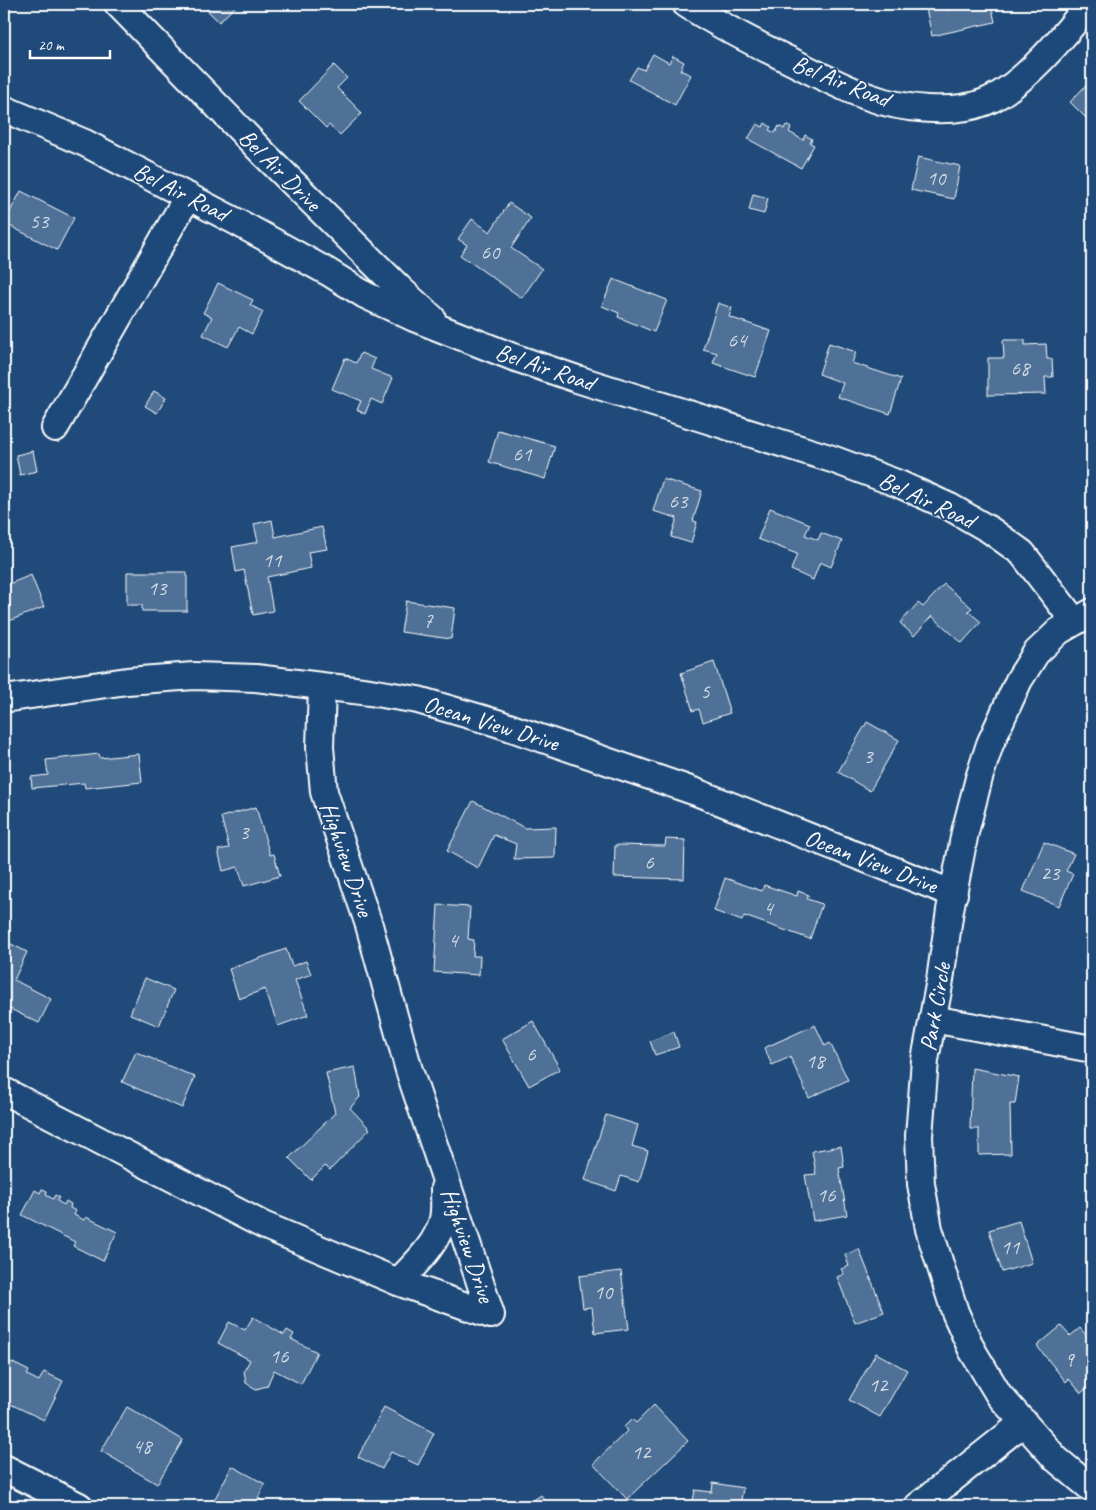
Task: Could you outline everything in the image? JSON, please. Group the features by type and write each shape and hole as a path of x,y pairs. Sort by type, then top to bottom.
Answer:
{"street":[{"name":"Bel Air Drive","path":"118,4 400,289 448,331"},
{"name":"Bel Air Road","path":"686,4 751,42 869,98 916,109 954,109 984,102 1008,89 1028,72 1076,21 1089,4"},
{"name":"Bel Air Road","path":"4,109 85,143 328,272 365,295 448,331 513,357 832,459 899,484 950,507 990,530 1022,553 1084,617"},
{"path":"55,428 188,196"},
{"name":"Park Circle","path":"1084,617 1059,631 1036,653 1019,680 990,744 979,778 965,832 925,1060 919,1136 922,1184 929,1229 955,1312 972,1350 999,1395 1056,1459 1092,1489"},
{"name":"Ocean View Drive","path":"4,699 126,681 194,676 256,678 418,700 497,723 696,792 954,894"},
{"name":"Highview Drive","path":"4,1091 263,1225 398,1282 491,1315 409,1070 369,926 324,792 320,747 322,687"},
{"path":"933,1018 1092,1049"},
{"path":"398,1282 427,1251 436,1236 443,1219 444,1175"},
{"path":"918,1506 1024,1422"},
{"path":"4,1468 79,1506"}],"building":[{"path":"201,4 238,4 219,22"},
{"path":"531,4 543,4 538,10"},
{"path":"925,4 946,4 947,10 969,6 968,4 991,4 995,22 932,36"},
{"path":"653,54 669,63 673,56 684,62 680,70 691,75 675,105 629,80 637,67 644,70"},
{"path":"334,65 347,78 337,88 362,113 340,135 329,125 326,128 299,101"},
{"path":"1092,79 1092,124 1070,102"},
{"path":"765,123 771,127 769,130 775,133 779,126 784,129 786,125 791,128 789,132 803,140 805,135 812,139 810,143 814,145 801,168 748,139 757,124 763,127"},
{"path":"918,157 960,166 954,199 911,190"},
{"path":"21,191 74,218 57,250 4,223"},
{"path":"753,194 768,198 764,214 749,210"},
{"path":"509,203 531,218 511,248 542,269 522,298 460,255 467,245 458,239 472,219 490,232"},
{"path":"613,279 667,300 654,332 618,317 619,313 602,306"},
{"path":"218,283 253,300 250,305 263,312 252,334 239,327 228,347 203,335 212,317 203,313"},
{"path":"718,303 732,308 729,317 771,331 755,377 713,363 717,353 703,349"},
{"path":"1003,340 1025,340 1025,345 1046,344 1047,359 1052,359 1053,377 1045,377 1046,394 988,395 988,358 1004,358"},
{"path":"829,343 856,352 852,363 901,379 890,414 838,397 843,383 819,374"},
{"path":"361,353 375,359 371,369 393,378 382,404 371,399 365,414 357,410 361,401 332,389 345,358 356,363"},
{"path":"154,391 166,398 157,413 145,406"},
{"path":"498,430 555,446 545,479 489,462"},
{"path":"33,451 37,471 20,475 16,455"},
{"path":"663,479 702,491 693,521 697,522 691,543 671,537 677,518 653,511"},
{"path":"770,508 810,524 805,535 818,540 821,533 842,541 831,567 820,562 813,580 791,570 797,554 758,539"},
{"path":"272,520 275,537 322,527 327,549 308,552 311,568 267,577 273,611 253,615 244,570 236,572 232,547 258,542 254,524"},
{"path":"127,572 187,572 187,611 142,611 142,605 127,605"},
{"path":"31,575 44,607 4,623 4,586"},
{"path":"944,584 972,608 968,611 981,622 962,643 932,616 914,636 900,623 918,603 923,607"},
{"path":"406,601 455,608 451,639 401,632"},
{"path":"714,662 730,713 703,722 699,709 693,711 681,673"},
{"path":"867,722 899,740 870,791 838,772"},
{"path":"99,754 100,758 139,754 142,782 85,788 84,783 32,788 31,777 48,775 46,760"},
{"path":"473,801 525,828 556,827 555,858 514,859 516,844 494,835 478,868 447,851"},
{"path":"256,807 270,855 274,854 280,876 244,886 238,867 223,871 218,850 229,848 221,817"},
{"path":"666,839 685,840 684,879 614,877 615,845 665,846"},
{"path":"1044,842 1074,854 1066,871 1073,874 1059,906 1023,891"},
{"path":"725,878 762,891 764,885 797,896 798,891 809,895 807,899 822,904 810,939 744,916 742,921 714,911"},
{"path":"438,905 470,907 468,939 474,940 473,956 480,956 479,975 434,972"},
{"path":"5,941 27,952 14,980 51,999 39,1023 4,1006"},
{"path":"286,949 292,966 306,961 311,974 295,980 308,1015 278,1026 265,989 239,999 229,969"},
{"path":"145,978 174,990 159,1026 130,1014"},
{"path":"533,1021 560,1069 529,1086 502,1039"},
{"path":"815,1025 825,1046 830,1043 848,1080 809,1098 790,1057 772,1065 764,1048"},
{"path":"674,1032 679,1047 655,1055 650,1041"},
{"path":"136,1052 195,1077 182,1108 122,1082"},
{"path":"355,1067 360,1097 350,1108 370,1129 330,1170 325,1166 311,1180 289,1158 335,1113 326,1073"},
{"path":"972,1068 1019,1077 1015,1104 1010,1104 1011,1154 979,1155 979,1129 970,1129"},
{"path":"606,1115 638,1125 632,1146 648,1151 639,1182 621,1176 616,1191 585,1180"},
{"path":"841,1146 844,1167 839,1168 847,1215 813,1221 805,1175 816,1174 812,1151"},
{"path":"42,1189 47,1191 46,1195 53,1199 55,1195 59,1197 57,1201 64,1205 66,1201 71,1204 70,1208 76,1211 74,1215 84,1220 86,1217 117,1232 103,1261 73,1246 75,1242 22,1215 35,1190 40,1193"},
{"path":"1019,1221 1032,1263 1002,1272 989,1230"},
{"path":"859,1249 884,1312 855,1323 837,1277 844,1274 841,1269 849,1266 845,1255"},
{"path":"621,1271 629,1329 595,1333 592,1307 583,1308 579,1276"},
{"path":"253,1317 284,1335 287,1330 294,1334 291,1339 317,1352 301,1384 274,1370 267,1386 256,1389 246,1383 244,1371 250,1360 218,1343 229,1322 245,1330"},
{"path":"1061,1326 1070,1336 1080,1328 1092,1342 1092,1352 1087,1356 1092,1362 1092,1384 1081,1393 1069,1379 1066,1382 1037,1346"},
{"path":"876,1353 907,1370 880,1417 849,1400"},
{"path":"11,1362 29,1371 27,1375 39,1381 44,1372 63,1381 44,1420 4,1401 4,1377"},
{"path":"654,1405 688,1441 627,1499 593,1464 627,1431 624,1427 632,1419 636,1423"},
{"path":"127,1407 183,1440 157,1484 101,1451"},
{"path":"384,1407 434,1433 418,1465 391,1452 382,1469 358,1457"},
{"path":"232,1466 265,1484 258,1498 272,1506 211,1506"},
{"path":"713,1483 743,1488 740,1506 692,1506 695,1490 712,1492"},
{"path":"541,1495 549,1506 529,1506 528,1504"}]}
